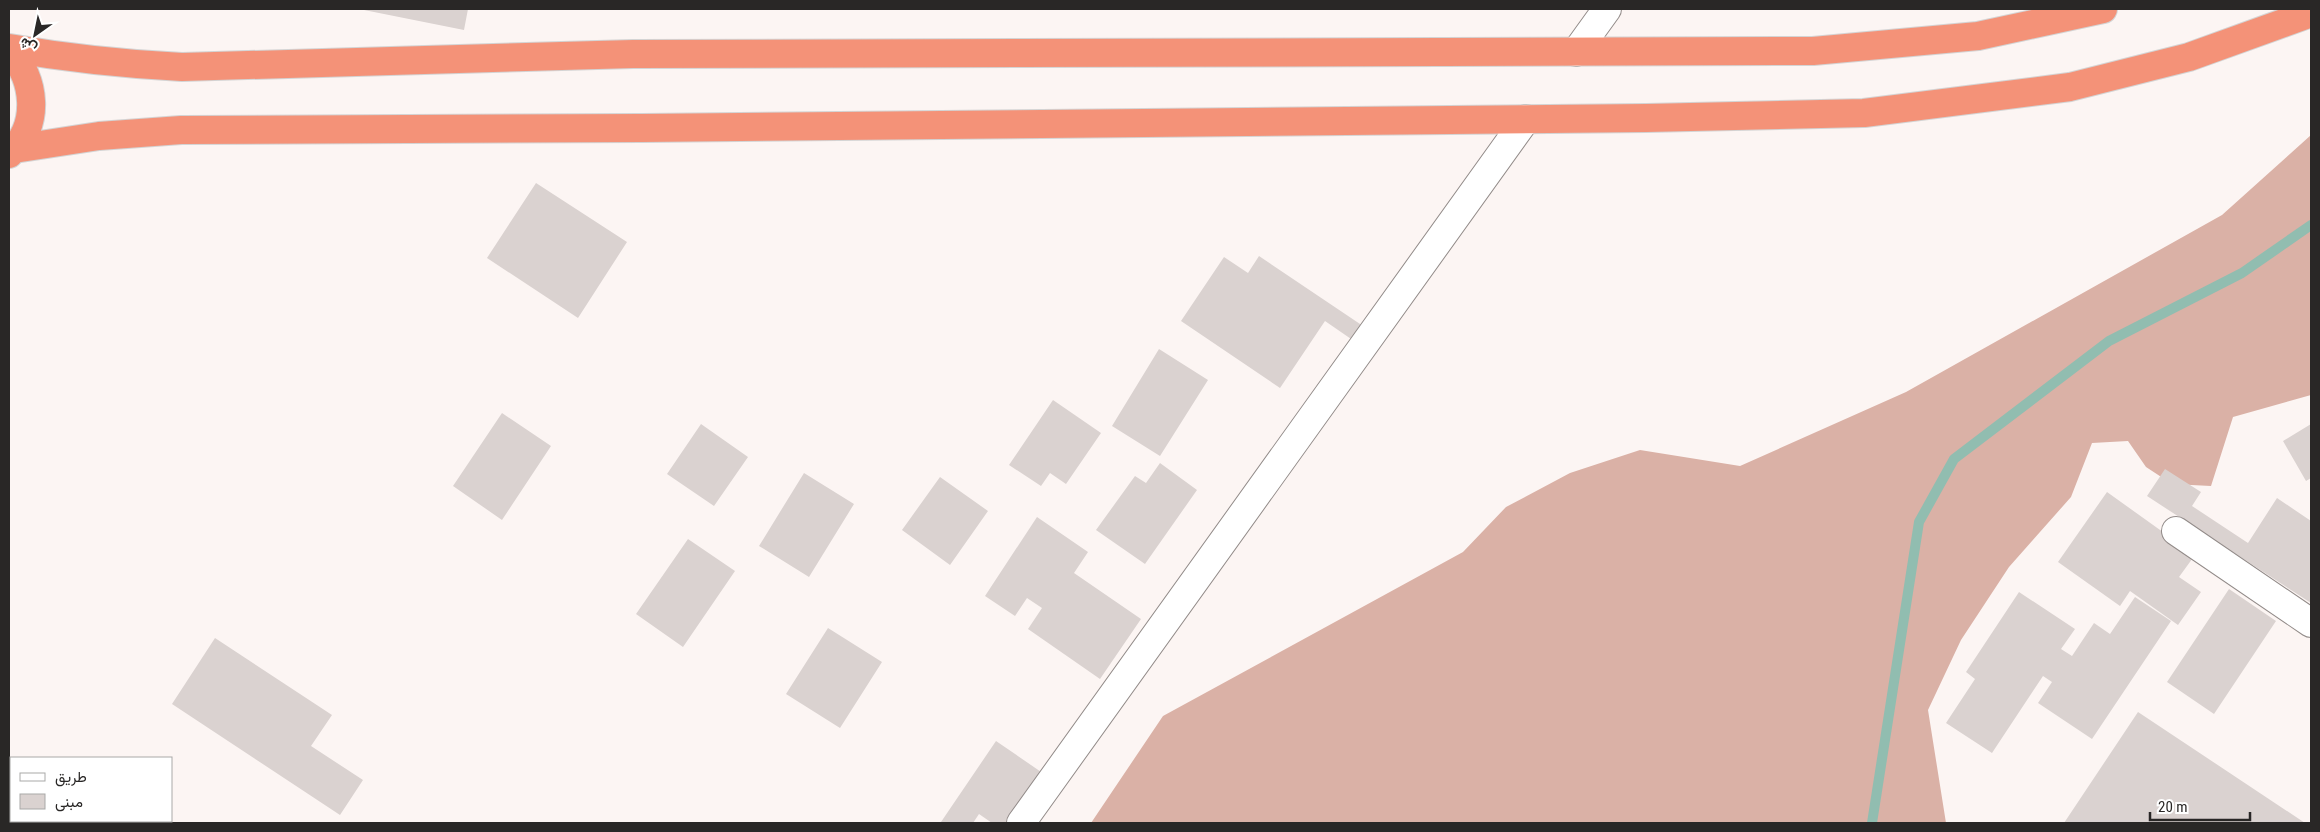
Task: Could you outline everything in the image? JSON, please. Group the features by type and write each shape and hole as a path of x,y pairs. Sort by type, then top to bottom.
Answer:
{"highway":[{"path":"9,49 85,60 182,67 633,54 1813,51 1978,36 2103,9"},
{"path":"12,152 99,136 181,130 642,128 1526,119 1864,113 2070,87 2189,57 2311,13"},
{"path":"9,49 23,69 32,96 31,115 25,133 12,152"}],"street":[{"path":"1576,52 1608,9"},
{"path":"1021,823 1526,119"},
{"path":"2176,530 2311,623"}],"shaded area":[{"path":"2311,135 2311,395 2233,417 2211,486 2172,484 2146,467 2128,441 2092,443 2071,497 2009,567 1961,640 1928,710 1946,823 1091,823 1163,716 1463,552 1506,507 1570,473 1640,450 1740,466 1906,392 2222,215"}],"building":[{"path":"359,9 468,9 464,30"},
{"path":"536,183 627,242 578,318 487,258"},
{"path":"1259,256 1363,326 1354,341 1325,321 1280,388 1181,321 1224,257 1248,273"},
{"path":"1159,349 1208,380 1160,456 1112,426"},
{"path":"1053,400 1101,433 1066,484 1050,473 1041,486 1009,465"},
{"path":"502,413 551,446 502,520 453,486"},
{"path":"701,424 748,457 714,506 667,474"},
{"path":"2311,424 2311,478 2306,481 2283,441"},
{"path":"1160,463 1197,490 1145,564 1096,530 1135,476 1146,483"},
{"path":"2165,469 2201,492 2192,506 2248,543 2277,498 2311,521 2311,603 2147,496"},
{"path":"804,473 854,504 809,577 759,546"},
{"path":"940,477 988,511 950,565 902,530"},
{"path":"2107,492 2195,555 2179,577 2201,592 2178,625 2130,591 2120,606 2058,562"},
{"path":"1037,517 1088,552 1074,573 1141,619 1100,679 1028,629 1042,608 1027,598 1015,616 985,596"},
{"path":"688,539 735,571 683,647 636,614"},
{"path":"2229,589 2276,621 2214,714 2167,682"},
{"path":"2019,592 2075,629 2061,649 2072,656 2094,623 2110,634 2135,597 2171,621 2092,739 2038,703 2052,682 2043,676 1992,753 1946,723 1975,679 1966,672"},
{"path":"828,628 882,662 840,728 786,694"},
{"path":"215,638 332,715 311,746 363,780 340,815 172,704"},
{"path":"2138,712 2305,823 2064,823"},
{"path":"996,741 1047,776 1014,823 992,823 979,814 973,823 941,822"}],"waterway":[{"path":"1872,823 1919,522 1954,459 2109,341 2242,273 2311,225"}]}
